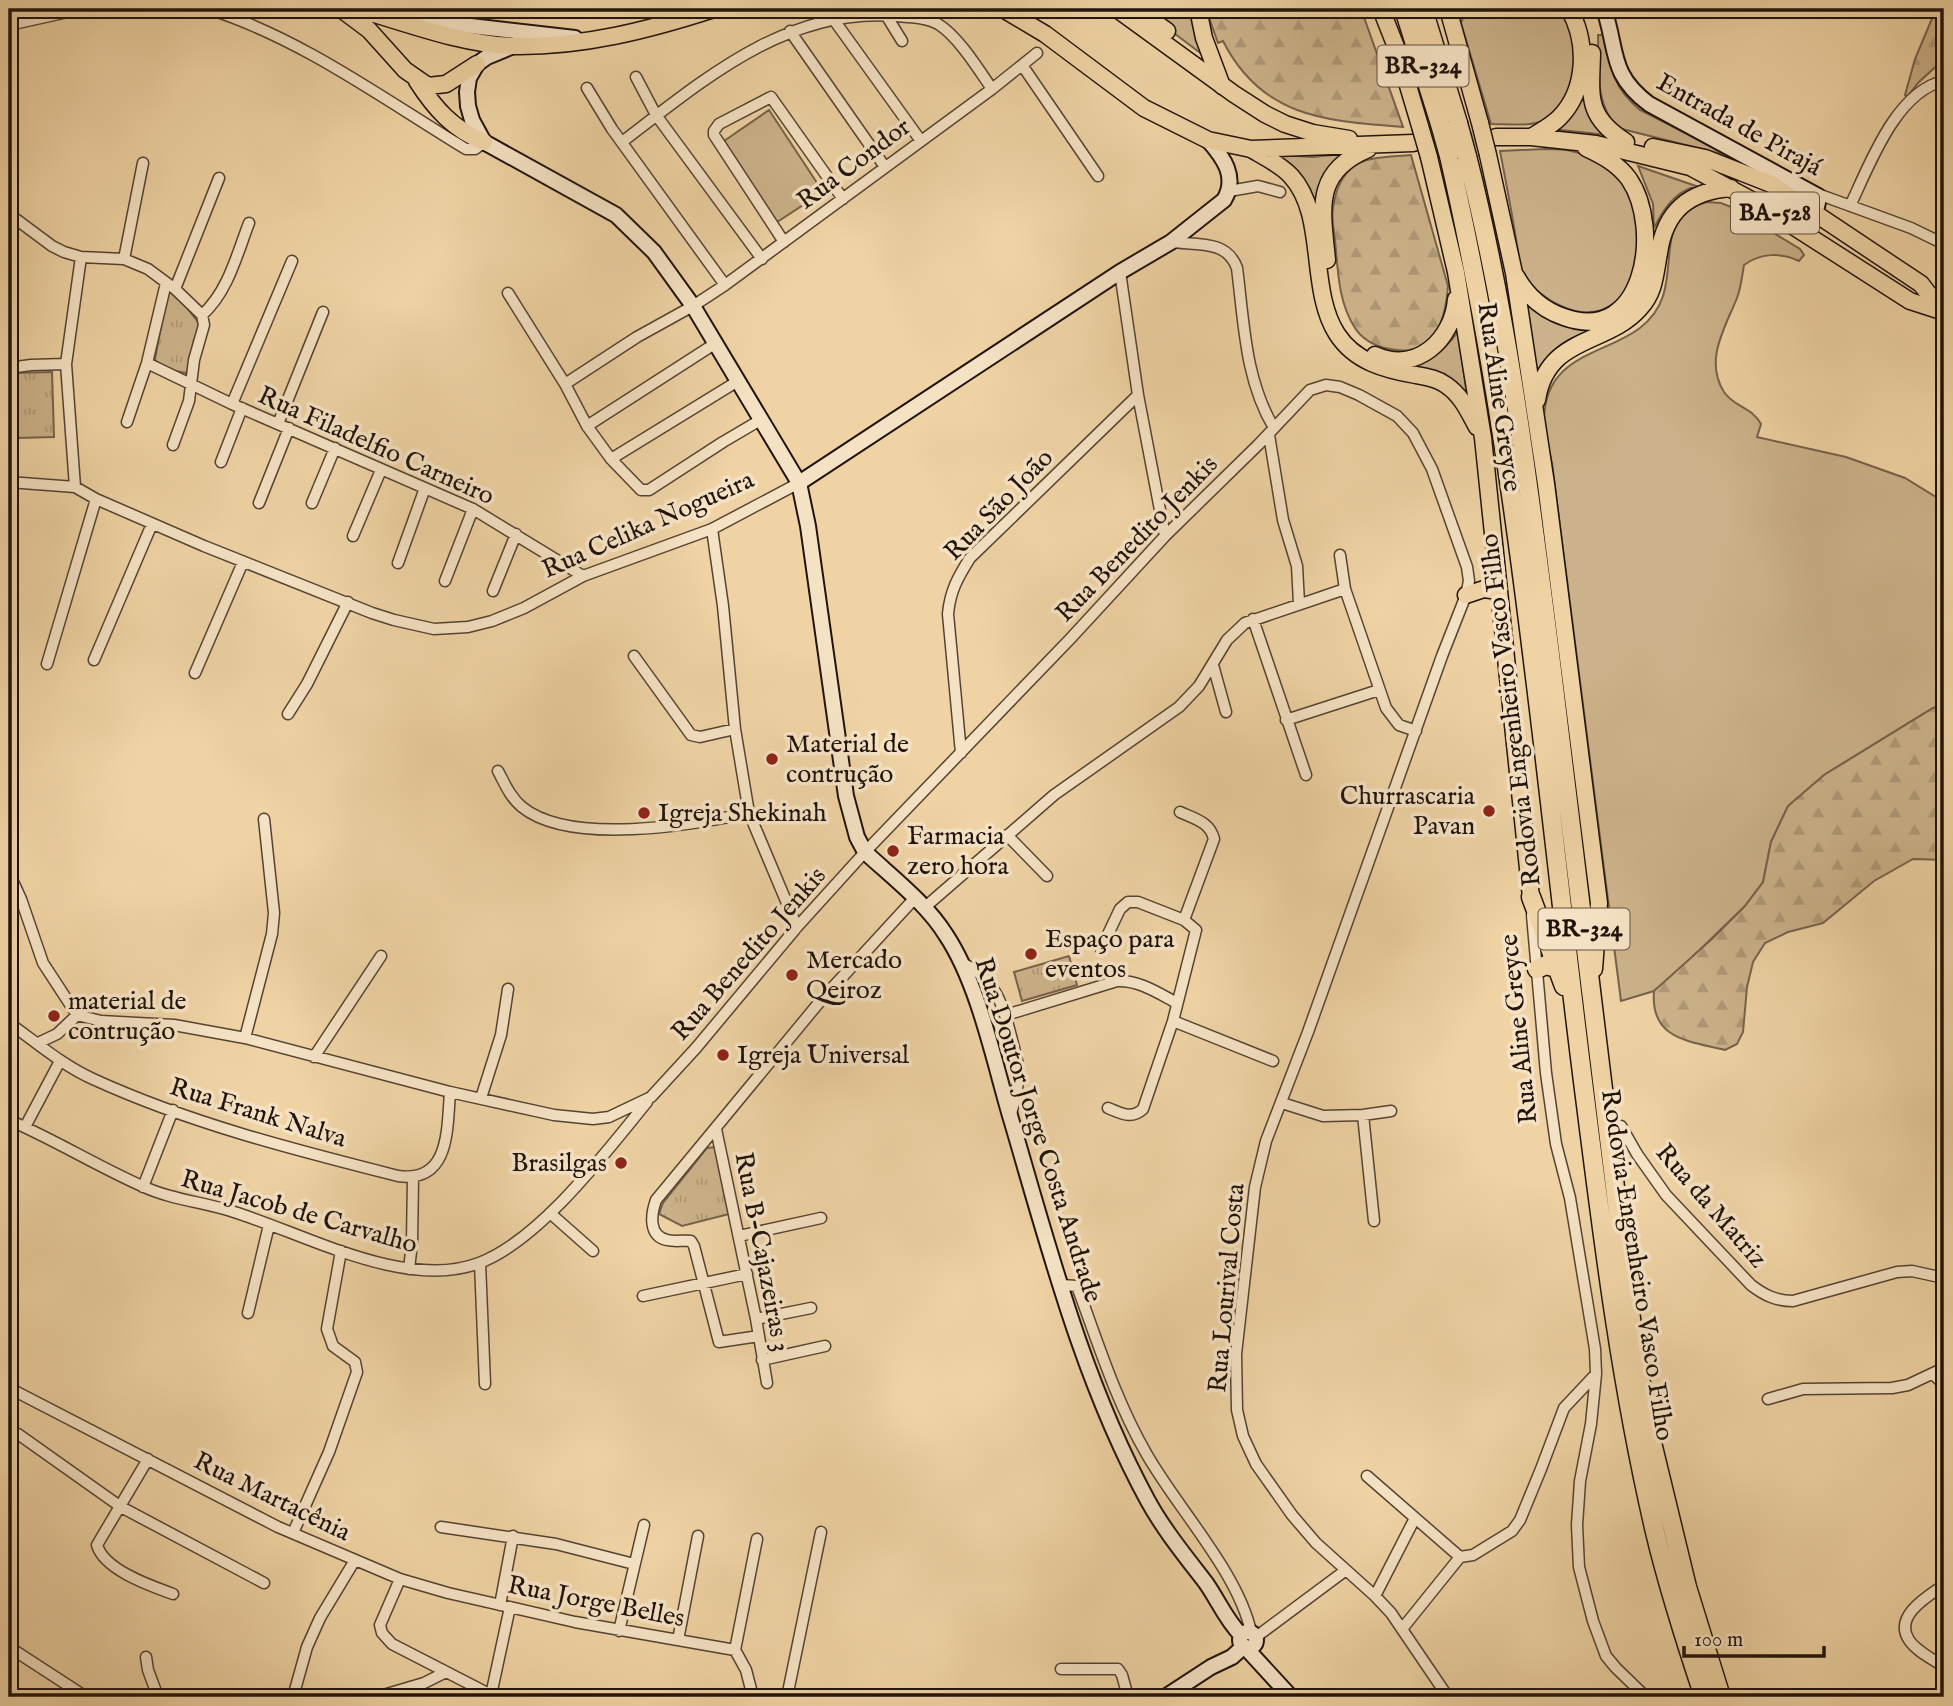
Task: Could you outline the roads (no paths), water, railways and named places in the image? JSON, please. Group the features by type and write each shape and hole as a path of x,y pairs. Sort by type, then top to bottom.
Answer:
{"highway":[{"name":"Rodovia Engenheiro Vasco Filho","path":"1404,9 1449,124 1467,156 1500,296 1566,776 1633,1335 1648,1426 1687,1587 1721,1697"},
{"name":"Rodovia Engenheiro Vasco Filho","path":"1423,9 1449,124 1448,156 1470,251 1498,403 1619,1352 1656,1535 1704,1697"},
{"path":"1531,897 1574,1014"},
{"path":"1537,969 1546,965 1557,968"}],"main road":[{"path":"341,9 369,30 417,81 445,119 466,134 484,142"},
{"path":"358,9 432,31 513,46 590,40 645,31 714,9"},
{"path":"398,9 462,24 590,40"},
{"path":"1003,9 1045,34 1144,108 1208,140 1251,149 1413,143"},
{"path":"1116,9 1222,86 1285,124 1313,133 1380,145"},
{"path":"1136,9 1169,33 1187,58"},
{"path":"1198,9 1204,38 1222,86"},
{"name":"Rua Aline Greyce","path":"1381,9 1398,52 1420,125 1456,272 1483,438 1531,897"},
{"path":"1531,137 1560,117 1573,97 1578,83 1581,46 1579,29 1569,9"},
{"path":"1581,9 1590,32 1592,98 1595,111 1604,127 1626,142"},
{"name":"Entrada de Pirajá","path":"1604,9 1617,65 1626,85 1635,94 1648,104 1815,193 1819,200 1814,212 1921,284 1943,311"},
{"path":"1452,12 1514,273 1536,424 1599,903 1592,1003"},
{"path":"417,81 428,86 446,84 487,57 513,46"},
{"path":"477,64 467,92 472,120 484,142"},
{"name":"BA-528","path":"1496,137 1531,137 1597,144 1690,167 1798,228 1910,301 1943,311"},
{"path":"1208,140 1226,165 1231,182 1229,191"},
{"name":"Rua Doutor Jorge Costa Andrade","path":"484,142 616,215 654,252 693,306 799,483 808,526 846,796 857,837 865,852 919,904 948,938 961,963 982,1022 1061,1285 1097,1393 1121,1447 1150,1503 1291,1697"},
{"path":"1514,273 1541,305 1556,314 1578,321 1595,320 1615,313 1633,294 1639,283 1645,254 1645,225 1636,192 1620,169 1608,159 1575,142"},
{"path":"1597,144 1626,142 1705,158 1728,166 1771,184 1814,212 1805,225 1798,228"},
{"path":"1380,145 1345,160 1335,170 1325,194 1327,257 1333,304 1339,319 1357,343 1375,355 1402,360 1422,355 1434,348 1449,328 1456,302 1456,272"},
{"path":"1251,149 1289,174 1298,185 1311,223 1325,308 1338,336 1361,358 1375,365 1430,377 1443,383 1462,400 1483,438"},
{"path":"1536,424 1539,386 1553,365 1579,343 1623,323 1645,302 1654,284 1661,239 1676,211 1683,203 1702,192 1731,188"},
{"name":"Rua Celika Nogueira","path":"799,483 1171,242 1224,200 1229,191"},
{"path":"1466,595 1484,589 1498,591"},
{"path":"1165,1697 1211,1667 1232,1657 1248,1638"}],"street":[{"path":"9,25 81,9"},
{"path":"209,9 267,30 350,77 466,149 475,149 484,142"},
{"path":"886,15 902,41"},
{"path":"622,142 742,54 790,31 834,20 886,15 936,23 952,36 992,89"},
{"path":"834,20 921,141"},
{"path":"790,31 886,167"},
{"name":"Rua Condor","path":"565,384 725,285 844,200 1037,52"},
{"path":"1022,65 1098,176"},
{"path":"636,77 656,116 762,258"},
{"path":"1850,206 1900,113 1924,89 1944,81"},
{"path":"587,88 622,142 725,285"},
{"path":"784,242 714,135 719,124 771,97 844,200"},
{"path":"124,259 143,163"},
{"path":"127,422 170,286 219,178"},
{"path":"1229,191 1258,186 1280,192"},
{"path":"1815,193 1910,228 1944,244"},
{"path":"9,214 52,246 81,257 124,259 148,269 202,315 202,336 190,385 189,401 173,445"},
{"path":"202,315 213,306 221,293 249,223"},
{"path":"1171,242 1225,250 1232,256 1237,268 1251,374 1272,432 1283,520 1297,566 1299,603"},
{"path":"75,487 66,364 81,257"},
{"path":"221,462 237,406 292,261"},
{"path":"1121,272 1138,396 1165,536"},
{"path":"508,293 565,384 587,426 611,459 641,489 649,490 762,419"},
{"path":"278,424 323,312"},
{"path":"587,426 716,343"},
{"name":"Rua Filadelfio Carneiro","path":"147,363 381,471 472,509 583,576"},
{"path":"9,368 66,364"},
{"path":"611,459 738,381"},
{"name":"Rua Lourival Costa","path":"1289,412 1310,390 1326,385 1340,387 1397,416 1413,433 1432,469 1467,567 1469,581 1266,1141 1255,1187 1236,1354 1237,1410 1243,1436 1256,1464 1292,1515 1316,1543 1375,1595 1402,1629 1448,1697"},
{"name":"Rua São João","path":"961,753 948,614 949,596 956,580 970,558 1138,396"},
{"name":"Rua Benedito Jenkis","path":"77,1015 101,1021 174,1025 245,1038 450,1092 554,1115 593,1119 617,1115 651,1097 865,852 1165,536 1272,432 1289,412"},
{"path":"259,503 289,428"},
{"path":"312,503 335,448"},
{"path":"353,536 381,471"},
{"name":"Rua Celika Nogueira","path":"9,481 75,487 152,524 243,562 394,620 449,629 468,627 524,608 583,576 712,529 799,483"},
{"path":"398,563 425,488"},
{"path":"47,664 96,499"},
{"path":"445,581 472,509"},
{"path":"94,660 152,524"},
{"path":"712,529 723,606 735,729 749,813 797,927"},
{"path":"493,591 516,534"},
{"path":"1340,555 1345,589 1379,690 1393,719 1399,725 1416,731"},
{"path":"195,673 243,562"},
{"path":"759,1336 722,1343 716,1337 694,1246 691,1241 669,1241 657,1234 651,1220 656,1200 822,999 919,904 1084,772 1180,707 1199,686 1236,630 1253,619 1345,589"},
{"path":"288,715 307,684 348,602"},
{"path":"1253,619 1306,775"},
{"path":"634,656 691,735 700,737 735,729"},
{"path":"1213,665 1226,712"},
{"path":"1286,720 1379,690"},
{"path":"498,771 514,799 523,808 566,826 612,829 701,822 749,813"},
{"path":"1180,813 1205,824 1212,831 1214,839 1184,920"},
{"path":"245,1038 272,934 274,913 264,819"},
{"path":"1007,835 1047,876"},
{"path":"9,873 43,963 77,1015 57,1034 38,1043"},
{"name":"Rua Aline Greyce","path":"1531,897 1546,1073 1556,1144 1570,1198 1595,1349 1596,1374 1591,1424 1580,1481 1579,1567 1593,1621 1606,1656 1646,1697"},
{"path":"1101,948 1120,909 1128,902 1138,902 1184,920 1194,926 1196,937 1173,1021 1143,1109 1137,1115 1128,1115 1108,1108"},
{"path":"314,1056 381,956"},
{"path":"961,963 983,974 992,985 1006,1015 1018,1066 1010,1118"},
{"path":"1006,1015 1117,981 1140,985 1177,1003"},
{"path":"481,1098 501,1035 508,989"},
{"path":"1173,1021 1273,1061"},
{"name":"Rua Frank Nalva","path":"9,1023 60,1061 92,1079 258,1138 413,1178"},
{"path":"24,1127 60,1061"},
{"path":"409,1269 413,1178 424,1175 441,1155 446,1139 450,1092"},
{"name":"Rua Jacob de Carvalho","path":"9,1120 143,1187 183,1201 237,1213 341,1251 409,1269 444,1271 480,1263 510,1245 550,1213 651,1097"},
{"path":"1282,1103 1323,1116 1391,1111"},
{"path":"143,1187 173,1110"},
{"path":"1363,1115 1374,1221"},
{"name":"Rua da Matriz","path":"1621,1126 1666,1195 1751,1285 1769,1297 1793,1301 1896,1272 1912,1271 1944,1278"},
{"name":"Rua B-Cajazeiras 3","path":"716,1129 767,1383"},
{"path":"550,1213 593,1251"},
{"path":"739,1237 821,1218"},
{"path":"248,1313 268,1225"},
{"path":"293,1533 329,1452 357,1373 355,1362 333,1346 327,1329 341,1251"},
{"path":"480,1263 485,1384"},
{"path":"643,1296 747,1274"},
{"path":"1061,1285 1077,1286 1121,1405 1147,1455 1226,1574 1246,1612 1248,1638"},
{"path":"756,1319 811,1308"},
{"path":"762,1360 825,1346"},
{"path":"1768,1399 1803,1389 1892,1388 1908,1385 1944,1368"},
{"path":"1367,1476 1460,1556 1473,1555 1512,1531 1520,1520 1564,1408 1596,1374"},
{"path":"1933,1374 1944,1385"},
{"name":"Rua Martacênia","path":"9,1388 293,1533 400,1579"},
{"path":"18,1434 121,1507 264,1583"},
{"path":"148,1459 99,1539 97,1550 139,1581 173,1594"},
{"path":"1375,1595 1415,1518"},
{"path":"619,1631 644,1525"},
{"path":"441,1527 513,1536 588,1550 634,1564"},
{"path":"787,1697 821,1532"},
{"path":"400,1579 380,1625 382,1633 392,1644 493,1696 513,1536"},
{"path":"678,1640 698,1536"},
{"path":"753,1697 746,1670 735,1650 757,1538"},
{"path":"1402,1629 1460,1556"},
{"path":"293,1697 307,1647 320,1618 355,1560"},
{"path":"1248,1638 1346,1570"},
{"name":"Rua Jorge Belles","path":"400,1579 619,1631 735,1650"},
{"path":"1944,1585 1910,1613 1905,1623 1905,1631 1914,1646 1944,1667"},
{"path":"9,1647 86,1697"},
{"path":"146,1657 158,1697"},
{"path":"1061,1669 1118,1669 1128,1697"},
{"path":"380,1696 424,1683 446,1672"}],"tunnel":[{"path":"1413,143 1496,137"}],"place":[{"name":"Material de contrução","path":"772,759"},
{"name":"Churrascaria Pavan","path":"1489,811"},
{"name":"Igreja Shekinah","path":"644,813"},
{"name":"Farmacia zero hora","path":"893,851"},
{"name":"Espaço para eventos","path":"1031,954"},
{"name":"Mercado Qeiroz","path":"792,975"},
{"name":"material de contrução","path":"54,1016"},
{"name":"Igreja Universal","path":"723,1055"},
{"name":"Brasilgas","path":"621,1163"}]}
